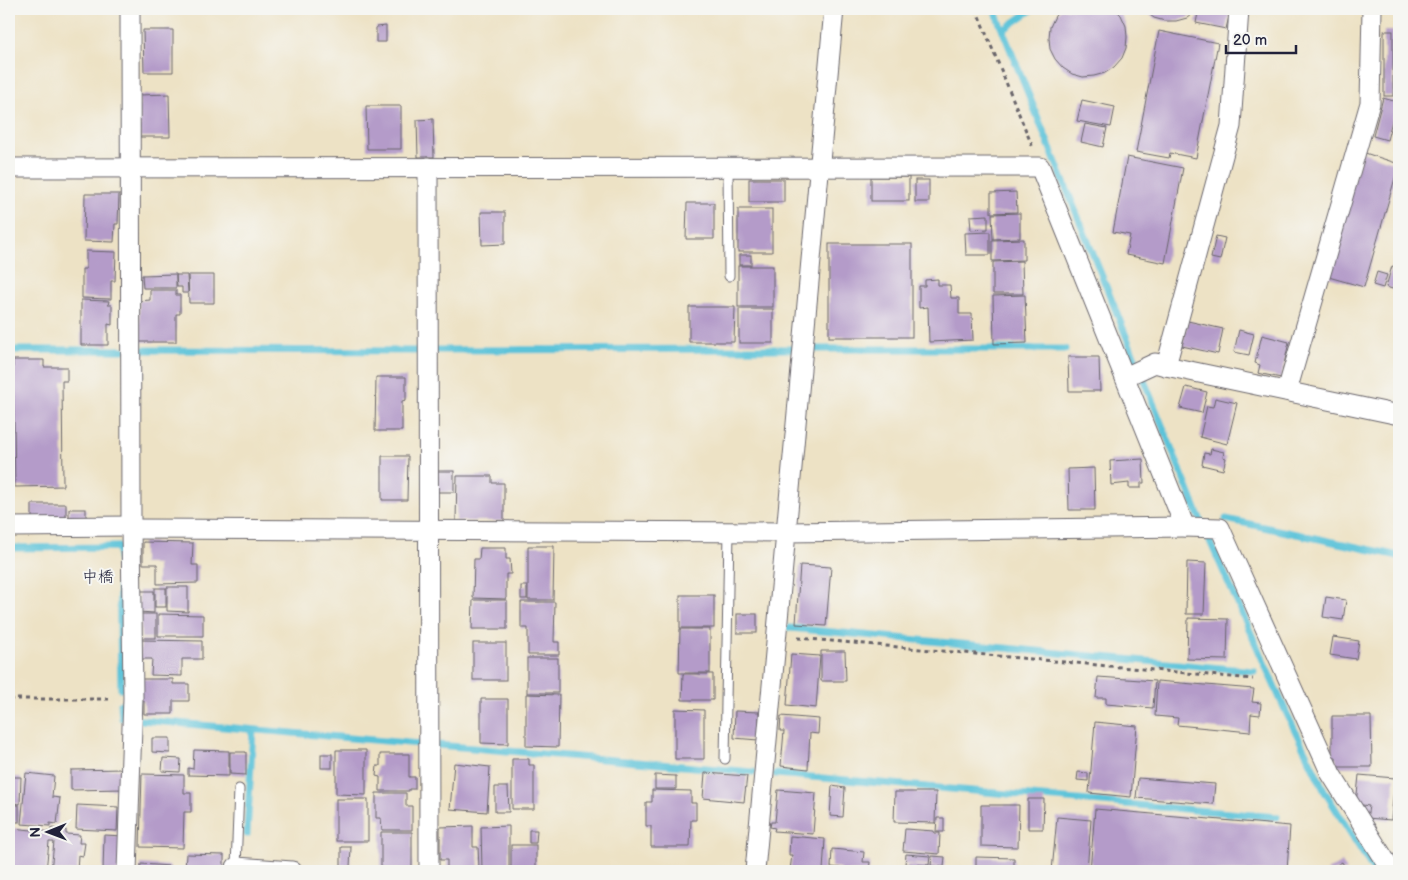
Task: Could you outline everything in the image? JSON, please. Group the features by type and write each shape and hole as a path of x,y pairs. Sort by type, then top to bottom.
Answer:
{"street":[{"path":"127,871 133,698 130,9"},
{"path":"755,871 834,9"},
{"path":"1160,364 1231,126 1239,9"},
{"path":"1287,391 1370,103 1372,9"},
{"path":"428,167 429,871"},
{"path":"9,168 1040,167 1130,374 1188,527"},
{"path":"1130,374 1160,364 1399,415"},
{"path":"9,527 787,532 1220,528 1331,774 1392,871"},
{"path":"236,869 292,871"}],"lane":[{"path":"728,167 729,276"},
{"path":"725,759 729,531"},
{"path":"236,869 239,789"}],"path":[{"path":"976,9 1040,167"},
{"path":"777,636 1253,679"},
{"path":"9,699 133,698"}],"building":[{"path":"1061,9 1115,9 1121,15 1126,26 1126,48 1122,58 1114,67 1105,73 1083,77 1072,74 1063,68 1055,59 1050,49 1049,38 1050,27"},
{"path":"1142,9 1199,9 1187,18 1165,21 1154,18"},
{"path":"1202,9 1230,12 1226,29 1196,23 1198,13"},
{"path":"386,26 386,42 376,42 376,27"},
{"path":"143,30 173,30 173,72 144,72"},
{"path":"1159,31 1218,43 1196,158 1170,153 1169,158 1136,152"},
{"path":"1384,31 1393,31 1393,96 1384,96"},
{"path":"169,94 170,137 140,137 139,95"},
{"path":"1383,98 1397,102 1387,140 1373,136"},
{"path":"1082,100 1115,107 1111,127 1077,121"},
{"path":"366,106 401,106 401,149 367,149"},
{"path":"433,119 434,157 418,157 417,120"},
{"path":"1085,124 1107,128 1103,147 1081,142"},
{"path":"1362,152 1399,164 1364,287 1325,276"},
{"path":"1127,157 1183,168 1165,263 1126,255 1130,235 1113,232"},
{"path":"871,177 909,177 909,201 871,201"},
{"path":"749,179 784,179 784,202 749,202"},
{"path":"915,180 929,180 929,202 915,202"},
{"path":"1016,192 1017,212 991,213 991,193"},
{"path":"85,194 119,194 118,224 115,224 114,242 84,241"},
{"path":"687,203 714,203 714,239 686,239"},
{"path":"738,209 772,209 772,252 738,252"},
{"path":"481,212 505,212 505,244 482,245"},
{"path":"1020,213 1020,238 993,239 992,214"},
{"path":"988,215 988,229 971,230 970,216"},
{"path":"990,232 990,255 966,255 965,233"},
{"path":"1216,236 1225,238 1220,260 1211,258"},
{"path":"1024,239 1024,260 992,261 992,240"},
{"path":"829,244 912,244 912,337 829,337"},
{"path":"86,251 116,252 115,281 111,281 111,299 82,298 82,269 86,269"},
{"path":"739,255 751,255 751,265 739,265"},
{"path":"1022,261 1023,294 993,294 993,262"},
{"path":"738,266 773,266 773,307 738,307"},
{"path":"1392,266 1399,268 1399,291 1386,287"},
{"path":"1377,272 1387,275 1383,288 1373,285"},
{"path":"176,274 176,288 143,288 142,275"},
{"path":"176,275 187,275 188,293 182,293 182,287 177,287"},
{"path":"188,275 214,275 214,303 189,303"},
{"path":"938,279 938,285 950,285 951,298 959,298 959,314 972,314 973,340 929,342 928,307 919,308 919,286 925,286 925,280"},
{"path":"150,290 176,290 176,295 180,295 180,314 176,314 176,342 140,342 139,301 150,300"},
{"path":"1025,295 1027,343 994,344 993,296"},
{"path":"81,300 109,301 108,305 112,305 112,325 108,324 108,345 81,345"},
{"path":"689,307 735,307 734,342 689,342"},
{"path":"739,309 773,309 773,343 739,343"},
{"path":"1188,321 1223,329 1218,354 1182,346"},
{"path":"1239,330 1254,334 1249,355 1234,352"},
{"path":"1262,335 1289,342 1281,378 1258,373 1260,365 1255,363"},
{"path":"1068,357 1099,357 1100,391 1069,391"},
{"path":"13,360 44,360 44,367 67,367 67,381 62,381 63,486 15,487"},
{"path":"376,377 406,377 406,400 402,401 402,431 375,431"},
{"path":"1186,387 1207,392 1202,413 1180,408"},
{"path":"1215,398 1237,403 1227,444 1200,437 1207,406 1213,407"},
{"path":"1211,449 1224,452 1223,457 1226,458 1223,470 1202,465 1204,453 1210,454"},
{"path":"382,456 408,456 407,500 382,500"},
{"path":"1143,459 1144,483 1141,483 1141,488 1129,488 1129,483 1111,485 1110,461"},
{"path":"1094,468 1095,510 1069,510 1068,469"},
{"path":"437,471 454,471 454,492 437,492"},
{"path":"457,476 492,476 492,483 504,483 504,521 456,521"},
{"path":"32,504 66,504 66,519 32,519"},
{"path":"69,509 86,509 86,519 69,519"},
{"path":"143,542 193,543 192,565 198,565 198,583 157,584 157,564 143,564"},
{"path":"528,546 554,546 553,600 528,600"},
{"path":"480,548 506,548 506,559 510,559 511,574 506,574 506,599 473,598 474,559 479,559"},
{"path":"1187,562 1206,563 1204,614 1186,614"},
{"path":"800,565 831,567 826,626 796,624"},
{"path":"521,586 527,586 527,599 521,599"},
{"path":"167,587 188,587 188,612 167,611"},
{"path":"155,588 166,588 166,607 155,607"},
{"path":"139,591 154,591 154,613 139,612"},
{"path":"680,595 714,595 714,628 680,628"},
{"path":"1326,597 1346,600 1343,620 1323,617"},
{"path":"473,600 507,600 507,629 472,629"},
{"path":"521,602 555,602 554,642 559,642 559,655 528,655 528,628 521,628"},
{"path":"141,614 156,614 156,638 141,638"},
{"path":"158,614 203,615 203,636 158,636"},
{"path":"737,614 757,614 757,633 737,633"},
{"path":"1188,618 1228,619 1227,660 1187,659"},
{"path":"680,629 710,629 710,673 679,673"},
{"path":"1333,637 1359,641 1356,659 1330,655"},
{"path":"141,640 202,641 202,659 182,659 182,676 151,675 152,659 140,659"},
{"path":"473,643 506,643 506,680 473,680"},
{"path":"821,651 845,651 846,681 821,681"},
{"path":"791,654 820,656 816,708 787,705"},
{"path":"527,658 558,658 558,693 527,693"},
{"path":"683,674 713,674 713,700 682,700"},
{"path":"1098,677 1155,681 1153,708 1106,704 1106,698 1096,698"},
{"path":"140,679 173,679 173,684 189,684 189,701 173,701 173,714 144,714 144,701 140,701"},
{"path":"1157,681 1254,689 1252,702 1261,703 1260,715 1251,714 1250,732 1177,725 1178,718 1155,716"},
{"path":"526,694 559,695 558,747 526,746"},
{"path":"481,699 508,699 508,744 481,743"},
{"path":"675,709 704,710 704,759 675,759"},
{"path":"735,711 759,712 758,740 734,738"},
{"path":"781,716 819,719 818,734 810,733 808,769 781,766 784,731 780,731"},
{"path":"1332,716 1371,716 1372,767 1336,767 1336,757 1332,757"},
{"path":"1095,722 1137,726 1131,797 1089,793"},
{"path":"152,738 170,738 170,753 152,752"},
{"path":"194,750 229,751 229,776 188,775 188,768 193,769"},
{"path":"336,750 366,750 366,795 336,794"},
{"path":"230,752 246,752 246,775 230,774"},
{"path":"321,754 332,754 332,768 321,768"},
{"path":"380,754 409,754 409,777 415,777 415,789 409,789 409,791 380,791 380,777 376,776 377,766 380,766"},
{"path":"163,758 181,759 180,772 162,771"},
{"path":"512,759 529,759 529,765 534,765 534,809 512,809"},
{"path":"454,763 490,767 487,812 450,809"},
{"path":"123,769 124,789 71,790 71,770"},
{"path":"1078,772 1088,773 1088,781 1077,780"},
{"path":"26,773 54,776 52,797 60,798 57,824 50,823 50,826 21,824"},
{"path":"705,773 747,776 744,802 703,798"},
{"path":"142,774 184,775 184,793 191,793 191,812 184,812 183,848 140,847"},
{"path":"655,775 676,776 676,789 655,789"},
{"path":"1359,775 1395,778 1391,820 1367,818 1369,806 1356,804"},
{"path":"9,777 21,777 20,804 9,803"},
{"path":"1138,778 1215,784 1213,804 1136,798"},
{"path":"832,786 845,788 843,817 830,816"},
{"path":"495,787 508,787 509,812 495,812"},
{"path":"652,790 691,791 691,803 696,803 696,820 691,820 690,847 651,847 651,826 646,826 646,802 652,802"},
{"path":"778,790 816,793 813,834 774,831 775,828 770,827 771,822 775,822"},
{"path":"895,792 936,792 935,823 894,822"},
{"path":"376,793 406,793 406,806 412,806 412,830 382,830 381,818 376,818"},
{"path":"336,799 368,799 368,841 336,841"},
{"path":"1028,799 1044,799 1043,829 1028,829"},
{"path":"11,805 19,805 19,822 11,822"},
{"path":"77,805 118,807 117,831 76,829"},
{"path":"981,805 1019,805 1018,847 981,846"},
{"path":"1095,809 1290,826 1287,871 1090,871"},
{"path":"1057,817 1091,820 1087,871 1052,871"},
{"path":"937,818 944,818 944,832 936,832"},
{"path":"473,826 473,847 478,847 479,868 473,868 474,871 447,871 447,860 440,860 440,827"},
{"path":"509,826 509,871 482,871 481,827"},
{"path":"12,828 51,832 51,828 66,830 66,834 80,835 79,843 85,843 83,856 78,855 77,871 51,871 54,842 49,842 46,871 9,871"},
{"path":"905,829 940,833 939,854 903,851"},
{"path":"529,830 537,830 536,843 529,843"},
{"path":"381,832 412,832 412,869 381,870"},
{"path":"104,835 124,836 123,871 103,871"},
{"path":"790,836 825,839 823,871 790,870 792,855 789,855"},
{"path":"511,845 536,845 536,871 511,871"},
{"path":"341,847 351,847 350,867 341,868"},
{"path":"832,849 864,852 863,862 870,862 869,871 840,871 840,868 831,867"},
{"path":"186,854 224,855 224,871 185,871"},
{"path":"906,854 930,856 929,865 905,864"},
{"path":"932,856 945,857 944,867 931,866"},
{"path":"976,857 1014,858 1014,871 976,871"},
{"path":"1342,862 1347,871 1327,871"},
{"path":"141,864 170,866 169,871 140,871"},
{"path":"907,865 944,868 944,871 907,871"}],"waterway":[{"path":"994,9 1198,514 1286,712 1325,792 1374,871"},
{"path":"1003,30 1033,9"},
{"path":"437,350 792,349"},
{"path":"814,349 1065,349"},
{"path":"9,350 123,350"},
{"path":"139,350 421,351"},
{"path":"1226,519 1399,556"},
{"path":"9,548 119,547 121,689"},
{"path":"790,628 1254,671"},
{"path":"121,704 122,718"},
{"path":"141,720 420,744"},
{"path":"247,834 253,730"},
{"path":"438,745 753,772"},
{"path":"776,774 1277,817"}],"district":[{"name":"中橋","path":"98,576"}]}
